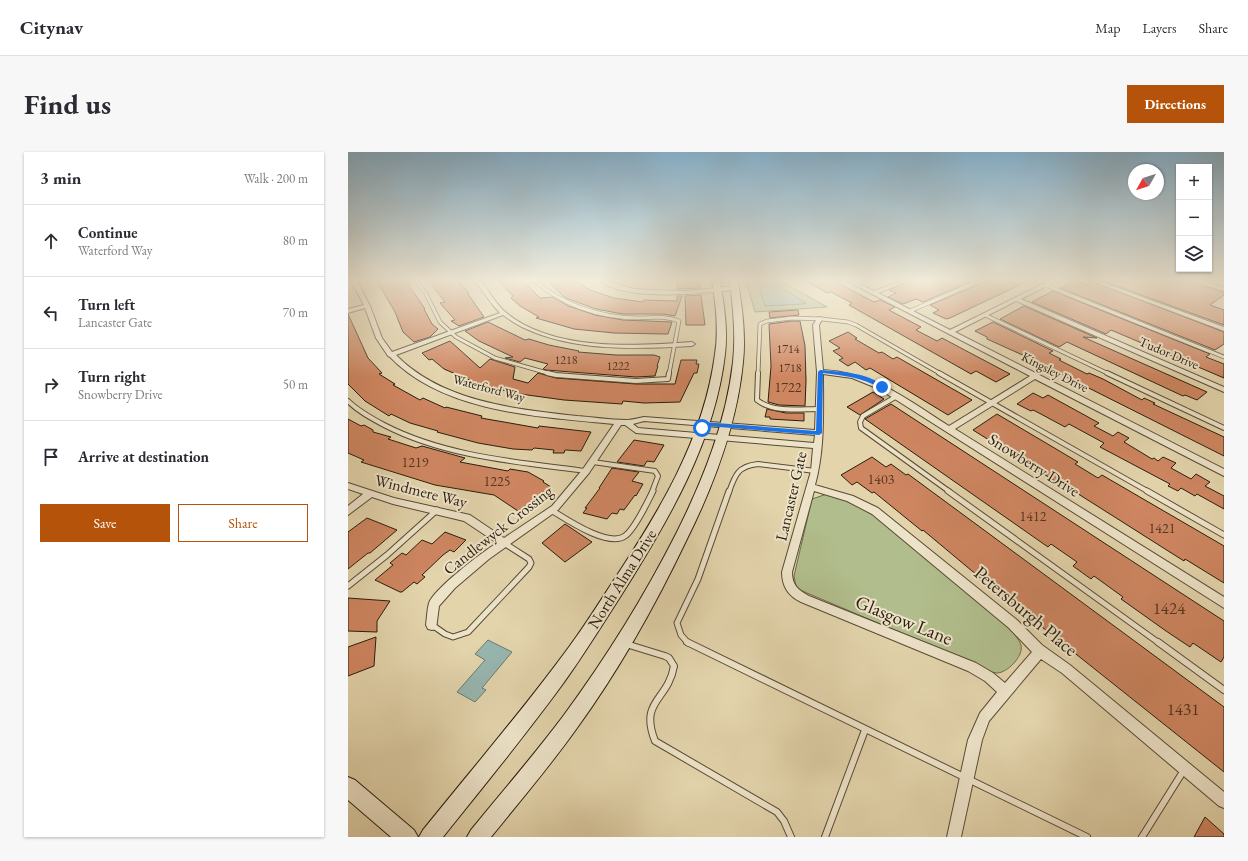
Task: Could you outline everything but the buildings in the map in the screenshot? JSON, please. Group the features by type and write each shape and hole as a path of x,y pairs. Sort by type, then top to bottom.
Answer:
{"main road":[{"name":"North Alma Drive","path":"430,837 540,699 594,625 657,523 683,474 701,430 718,370 721,324 720,313"},
{"name":"North Alma Drive","path":"478,837 571,722 622,643 681,538 706,480 723,431 734,389 739,353 739,313"},
{"path":"348,788 407,837"}],"street":[{"name":"Waterford Way","path":"369,313 378,338 390,355 416,376 434,385 477,401 531,413 623,422 644,419 701,430 723,431 817,446"},
{"path":"390,355 504,313 526,327 540,333 576,341 618,346 692,344"},
{"name":"Kingsley Drive","path":"912,313 1224,473"},
{"path":"950,332 989,313"},
{"name":"Tudor Drive","path":"1046,313 1224,390"},
{"path":"1181,313 1224,329"},
{"name":"Lancaster Gate","path":"788,585 787,572 815,471 819,433 820,372 816,325 820,318"},
{"name":"Snowberry Drive","path":"820,372 863,377 897,396 1224,603"},
{"path":"950,429 1035,376"},
{"name":"Waterford Way","path":"623,422 636,430 819,433"},
{"name":"Candlewyck Crossing","path":"432,625 434,604 451,585 472,566 551,510 569,494 623,422"},
{"name":"Windmere Way","path":"348,486 413,506 437,510 467,518 476,522 504,543"},
{"name":"Petersburgh Place","path":"810,487 850,498 875,511 1014,624 1025,639 1040,652 1066,669 1224,801"},
{"path":"348,511 370,494"},
{"name":"Glasgow Lane","path":"788,585 798,596 972,667 989,677 1005,691"},
{"path":"954,837 975,740 984,717 1040,652"}],"lane":[{"path":"435,313 440,322 456,337 470,346 495,358 556,375 636,381 668,379 679,321 675,319 637,318 605,313"},
{"path":"1115,313 1224,357"},
{"path":"985,315 1224,428"},
{"path":"819,409 767,406 759,403 756,397 760,324 772,319 820,318 842,320 856,325 1224,535"},
{"path":"897,396 862,416 859,421 860,428 1224,690"},
{"path":"348,401 354,407 389,428 446,449 586,471"},
{"path":"551,510 588,530 608,538 622,538 630,531 654,490 658,476 655,470 593,462"},
{"path":"815,471 753,465 743,468 735,475 698,579 677,623 678,629 686,643 1087,837"},
{"path":"348,586 437,510"},
{"path":"432,625 452,637 458,637 468,632 529,568 531,562 529,559 504,543"},
{"path":"622,643 665,656 669,658 674,666 672,675 651,710 649,721 650,732 655,741 777,812 784,821 790,837"},
{"path":"825,837 864,730"},
{"path":"1142,837 1185,768"}],"green space":[{"path":"827,494 865,508 1008,627 1021,645 1020,654 1014,663 1001,672 997,673 989,671 800,590 796,586 794,576 812,499"}],"water":[{"path":"488,640 512,652 482,688 486,690 475,702 457,692 485,660 475,654"}],"route":[{"path":"702,428 704,424 819,433 820,372 855,375 871,380 882,387"}]}
